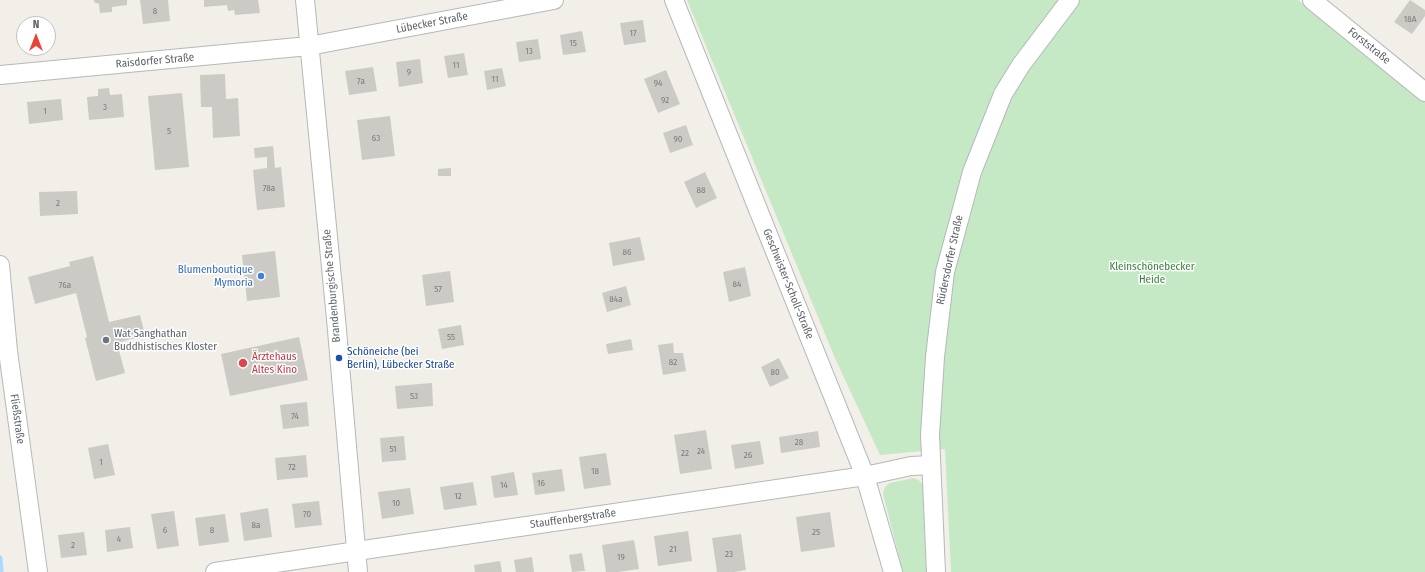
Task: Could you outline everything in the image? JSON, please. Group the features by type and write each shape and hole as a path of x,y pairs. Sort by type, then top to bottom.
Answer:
{"street":[{"name":"Brandenburgische Straße","path":"305,0 358,572"},
{"name":"Lübecker Straße","path":"310,46 554,0"},
{"name":"Geschwister-Scholl-Straße","path":"674,0 865,476 893,572"},
{"name":"Rüdersdorfer Straße","path":"936,572 931,465 931,427 935,357 945,272 972,172 1003,94 1025,59 1070,0"},
{"name":"Forststraße","path":"1312,0 1425,92"},
{"name":"Raisdorfer Straße","path":"0,75 310,46"},
{"name":"Fließstraße","path":"0,265 8,351 38,572"},
{"name":"Stauffenbergstraße","path":"215,572 865,476 911,466 931,465"}],"green space":[{"name":"Kleinschönebecker Heide","path":"687,0 1298,0 1425,98 1425,572 951,572 945,449 880,455 835,358"},
{"path":"914,478 920,481 923,486 927,572 903,572 883,494 885,487 890,483"}],"building":[{"path":"94,0 127,0 127,5 112,7 112,12 100,13 99,4 94,2"},
{"path":"140,0 168,0 170,21 143,24"},
{"path":"204,0 258,0 260,13 235,15 234,10 228,11 227,5 204,7"},
{"path":"1410,0 1425,10 1425,16 1412,34 1394,22"},
{"path":"643,20 646,42 624,45 620,23"},
{"path":"582,31 586,52 563,55 560,35"},
{"path":"538,39 541,59 519,62 516,42"},
{"path":"464,53 468,75 448,78 444,56"},
{"path":"420,59 423,83 399,87 396,62"},
{"path":"373,67 377,91 349,95 345,71"},
{"path":"502,68 506,86 487,90 484,71"},
{"path":"666,70 680,104 658,113 644,79"},
{"path":"225,74 226,99 238,98 240,136 213,138 212,107 201,107 200,75"},
{"path":"109,88 110,95 122,94 124,117 89,120 87,97 98,96 98,89"},
{"path":"182,93 189,167 155,170 148,96"},
{"path":"61,99 63,120 29,124 27,102"},
{"path":"390,116 395,156 362,160 357,120"},
{"path":"686,125 693,145 670,153 663,133"},
{"path":"273,146 275,168 281,167 285,207 257,210 253,170 267,168 267,157 255,158 254,148"},
{"path":"451,168 451,176 438,176 438,169"},
{"path":"705,172 717,198 696,208 684,182"},
{"path":"77,191 78,214 40,216 39,192"},
{"path":"640,237 645,260 613,266 609,243"},
{"name":"Blumenboutique Mymoria","path":"275,251 280,297 247,301 242,255"},
{"path":"93,256 109,322 140,315 145,335 117,343 125,373 96,381 76,293 35,304 28,277 70,266 69,262"},
{"path":"745,267 751,296 729,302 723,272"},
{"path":"450,271 454,302 426,306 422,275"},
{"path":"626,286 631,305 607,312 602,293"},
{"path":"461,325 464,345 442,349 438,329"},
{"path":"299,337 308,380 230,396 221,354"},
{"path":"631,339 633,350 608,354 606,344"},
{"path":"673,343 674,353 683,353 686,371 663,375 658,345"},
{"path":"779,358 789,378 770,387 761,367"},
{"path":"432,383 433,406 397,409 395,386"},
{"path":"307,402 309,426 283,429 280,405"},
{"path":"706,430 712,469 680,474 674,435"},
{"path":"818,431 820,447 781,453 779,437"},
{"path":"404,436 406,460 382,462 380,438"},
{"path":"760,441 764,464 735,469 731,445"},
{"path":"108,444 115,475 94,479 88,448"},
{"path":"606,453 611,485 584,489 579,457"},
{"path":"306,455 308,477 277,480 275,458"},
{"path":"562,469 565,491 535,495 532,473"},
{"path":"514,472 518,495 494,498 491,476"},
{"path":"473,482 477,505 444,510 440,487"},
{"path":"410,488 414,514 382,519 378,492"},
{"path":"319,501 322,525 295,528 292,504"},
{"path":"268,508 272,537 244,541 240,513"},
{"path":"174,511 179,546 157,549 151,514"},
{"path":"830,512 835,547 801,552 796,517"},
{"path":"225,514 229,542 199,546 195,518"},
{"path":"130,527 133,548 107,552 105,530"},
{"path":"688,531 692,561 658,566 654,536"},
{"path":"84,532 87,555 61,558 58,535"},
{"path":"741,534 746,570 717,572 712,538"},
{"path":"634,540 639,569 606,572 602,545"},
{"path":"582,553 585,571 572,572 569,555"},
{"path":"532,557 534,572 516,572 514,560"},
{"path":"500,561 502,572 475,572 474,565"}],"waterway":[{"path":"0,558 1,572"}],"place":[{"name":"Blumenboutique Mymoria","path":"261,276"},
{"name":"Wat Sanghathan Buddhistisches Kloster","path":"106,340"},
{"name":"Schöneiche (bei Berlin), Lübecker Straße","path":"339,358"},
{"name":"Ärztehaus Altes Kino","path":"243,363"}]}
